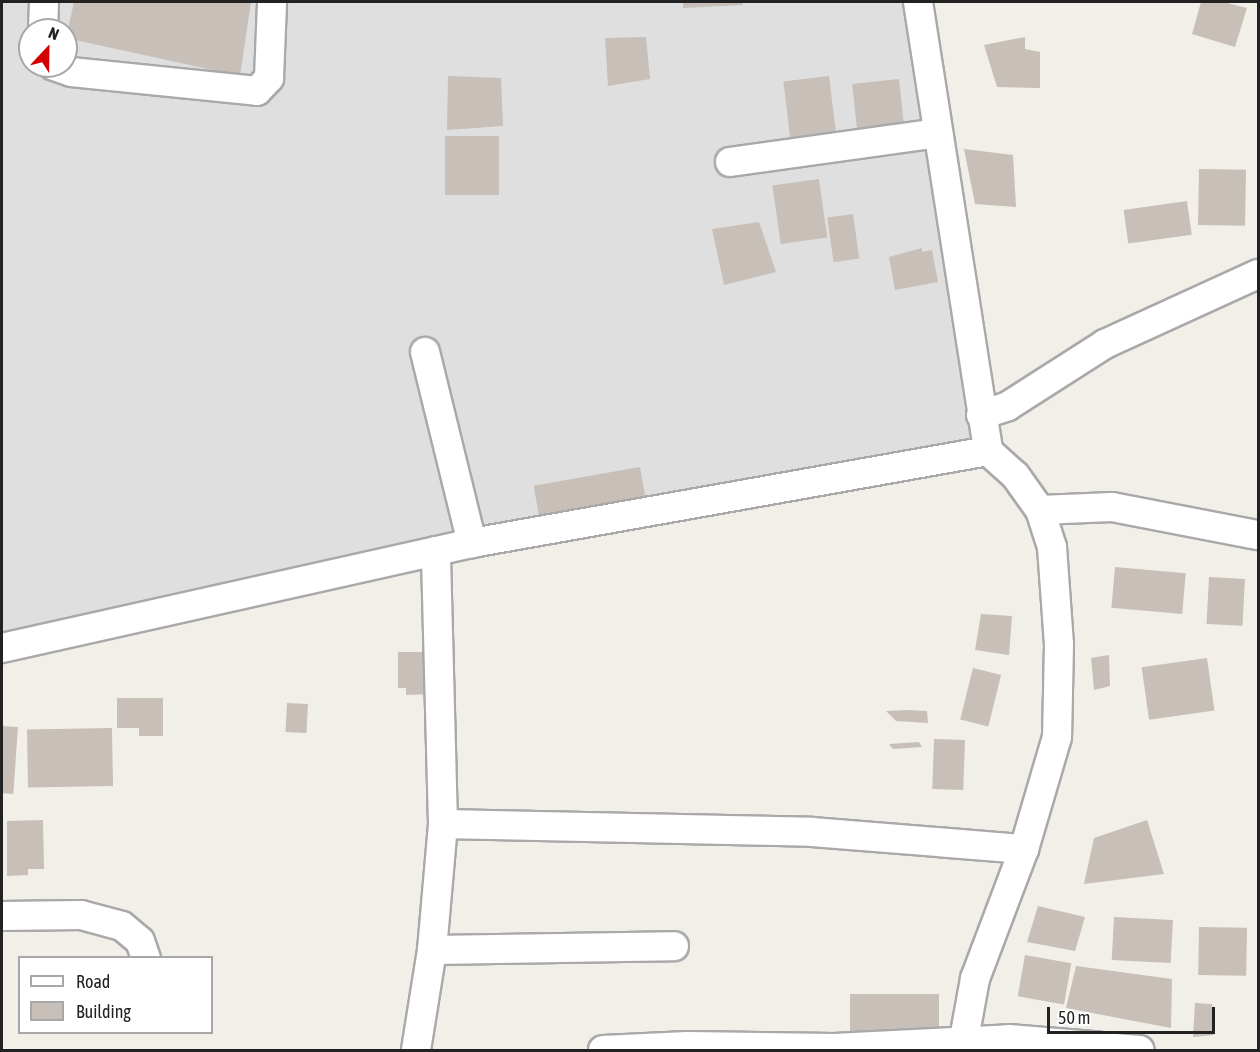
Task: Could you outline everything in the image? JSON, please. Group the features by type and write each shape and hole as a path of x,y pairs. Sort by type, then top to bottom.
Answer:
{"street":[{"path":"43,18 44,2"},
{"path":"78,73 257,91 269,78 272,2"},
{"path":"918,2 987,451 1015,475 1040,510 1052,547 1059,644 1057,737 1024,849 975,979 962,1047"},
{"path":"730,162 938,133"},
{"path":"981,415 1008,406 1105,344 1258,274"},
{"path":"425,352 472,543"},
{"path":"2,648 472,543 987,451"},
{"path":"1040,510 1112,507 1258,535"},
{"path":"416,1050 432,950 443,824 436,551"},
{"path":"443,824 812,832 1024,849"},
{"path":"2,916 81,915 122,926 140,941 146,956"},
{"path":"432,950 674,946"},
{"path":"603,1050 962,1047 1009,1039 1140,1050"}],"shaded area":[{"path":"2,2 914,2 987,450 2,646"}],"building":[{"path":"74,2 251,2 240,76 78,41 78,18 70,18"},
{"path":"683,2 742,2 743,5 683,8"},
{"path":"1201,2 1223,2 1247,8 1235,47 1192,34"},
{"path":"646,37 650,79 608,86 605,38"},
{"path":"1025,37 1025,49 1040,52 1040,88 997,87 984,45"},
{"path":"448,76 501,78 503,126 447,130"},
{"path":"829,76 836,134 790,139 783,82"},
{"path":"899,79 904,124 857,129 852,84"},
{"path":"445,136 499,136 499,195 445,195"},
{"path":"964,149 1013,155 1016,207 975,204"},
{"path":"1199,169 1246,170 1245,226 1198,225"},
{"path":"819,179 827,237 781,244 772,186"},
{"path":"1187,201 1192,235 1128,244 1124,210"},
{"path":"853,214 859,259 834,262 827,218"},
{"path":"759,222 776,272 724,285 712,229"},
{"path":"922,248 922,252 932,250 938,282 895,290 889,257"},
{"path":"640,467 647,506 541,525 534,486"},
{"path":"1115,567 1186,573 1182,614 1111,608"},
{"path":"1209,577 1245,579 1242,626 1207,624"},
{"path":"981,614 1012,616 1009,655 975,650"},
{"path":"398,652 432,652 433,694 406,695 406,688 398,688"},
{"path":"1109,655 1110,686 1094,690 1091,658"},
{"path":"1207,658 1214,710 1149,720 1142,667"},
{"path":"973,668 1001,675 988,726 960,719"},
{"path":"117,698 163,698 163,736 139,736 139,728 117,728"},
{"path":"287,703 308,704 306,733 285,732"},
{"path":"886,711 927,711 928,723 896,721"},
{"path":"2,726 18,727 13,794 2,793"},
{"path":"112,728 113,786 28,787 27,729"},
{"path":"934,739 965,740 963,790 932,789"},
{"path":"919,742 922,747 893,749 889,744"},
{"path":"43,820 44,869 28,869 28,875 7,876 7,821"},
{"path":"1147,820 1164,874 1084,884 1094,838"},
{"path":"1038,906 1085,917 1075,951 1027,942"},
{"path":"1114,917 1173,920 1171,963 1112,960"},
{"path":"1199,927 1247,928 1246,976 1198,975"},
{"path":"1025,955 1071,963 1064,1005 1018,996"},
{"path":"1076,966 1172,979 1171,1028 1066,1008"},
{"path":"850,994 939,994 939,1039 850,1039"},
{"path":"1195,1003 1212,1004 1214,1035 1193,1037"}]}
